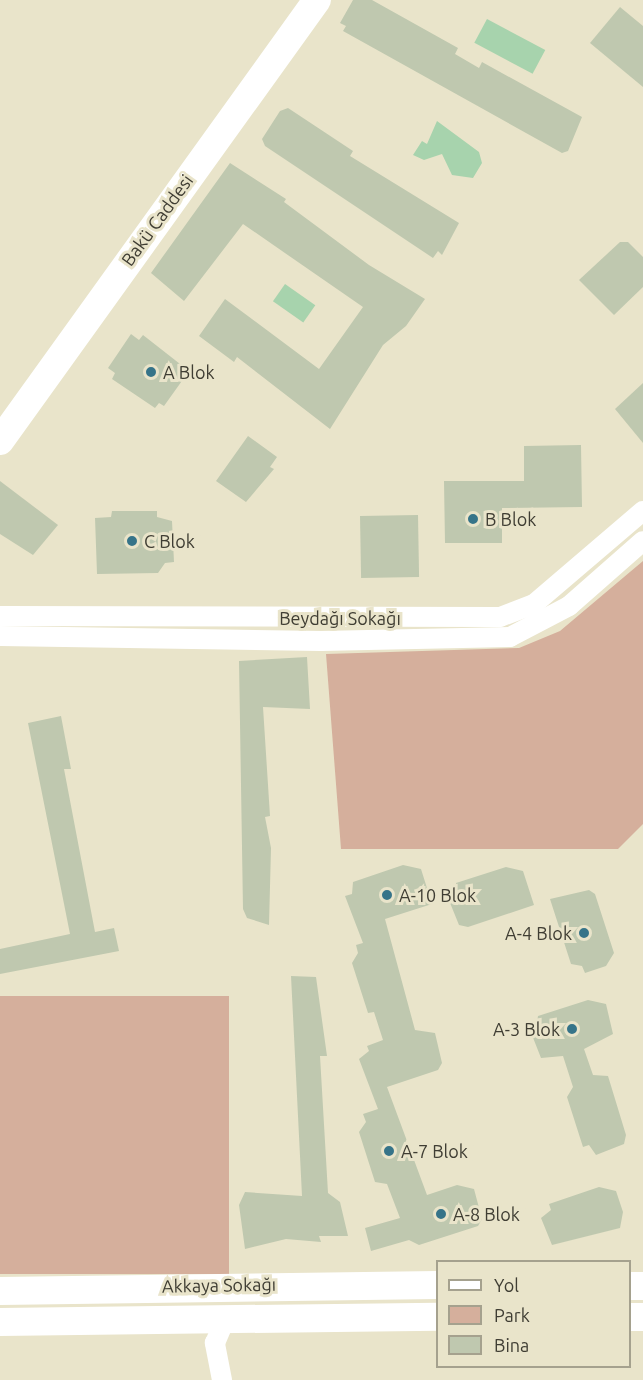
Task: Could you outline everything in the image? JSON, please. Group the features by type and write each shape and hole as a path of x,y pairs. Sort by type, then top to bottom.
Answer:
{"main road":[{"name":"Bakü Caddesi","path":"0,415 295,0"},
{"name":"Bakü Caddesi","path":"0,441 317,0"},
{"name":"Akkaya Sokağı","path":"0,1291 223,1283 436,1284"},
{"path":"223,1283 225,1318"},
{"name":"Akkaya Sokağı","path":"0,1322 436,1317"}],"street":[{"name":"Beydağı Sokağı","path":"0,616 500,616 534,603 643,510"},
{"name":"Beydağı Sokağı","path":"0,636 321,641 510,637 569,606 643,541"},
{"path":"222,1380 215,1343 225,1318"}],"green space":[{"path":"643,561 643,824 618,849 341,849 326,654 519,648 560,631"},
{"path":"0,996 229,996 229,1274 0,1274"}],"shaded area":[{"path":"487,19 545,50 533,74 474,43"},
{"path":"437,121 479,152 482,163 473,178 452,175 442,154 424,160 413,155 422,141 427,144"},
{"path":"285,284 315,305 303,322 273,301"}],"building":[{"path":"353,0 372,0 458,48 455,54 479,68 482,62 582,117 568,151 562,153 343,31 346,26 340,23"},
{"path":"620,7 643,26 643,87 590,43"},
{"path":"288,108 353,151 350,156 459,223 442,255 438,251 433,258 265,146 262,139 280,111"},
{"path":"230,163 286,199 284,202 369,265 425,299 406,326 383,345 330,429 237,357 234,362 199,336 225,299 319,369 363,307 243,224 184,301 151,273"},
{"path":"620,242 628,242 643,257 643,287 614,315 579,280"},
{"name":"A Blok","path":"131,334 139,340 143,335 189,371 164,406 159,403 155,408 112,379 115,373 108,368"},
{"path":"643,383 643,443 615,409"},
{"path":"248,436 277,457 270,467 274,469 246,502 216,481"},
{"path":"581,445 582,507 502,508 502,543 445,543 444,481 524,481 524,446"},
{"path":"0,481 58,525 33,555 0,534"},
{"name":"C Blok","path":"112,511 157,511 157,517 172,521 174,562 165,563 158,573 97,574 95,518 111,517"},
{"path":"418,515 419,577 361,578 360,516"},
{"path":"307,657 310,709 263,707 270,816 265,817 271,848 269,925 247,918 243,909 239,661"},
{"path":"61,716 71,769 64,769 95,932 114,928 119,951 0,974 0,949 70,934 28,723"},
{"path":"403,865 421,869 432,904 385,919 415,1030 435,1033 442,1063 438,1070 387,1087 427,1195 457,1185 474,1189 482,1219 478,1226 419,1245 409,1240 371,1251 365,1228 400,1218 387,1184 375,1182 359,1132 366,1122 363,1114 378,1109 359,1059 369,1051 367,1046 383,1040 374,1012 368,1013 352,963 358,953 356,945 363,943 345,896 352,894 353,882"},
{"path":"506,867 523,871 534,905 468,927 459,925 446,893 457,889 456,883"},
{"name":"A-4 Blok","path":"589,890 595,894 614,953 606,966 585,973 582,966 571,964 550,899"},
{"path":"291,976 316,977 327,1056 320,1056 328,1193 340,1202 348,1236 319,1236 321,1242 286,1239 245,1249 239,1205 245,1192 302,1196"},
{"path":"588,1000 606,1004 613,1034 584,1049 593,1075 608,1076 626,1135 624,1144 596,1155 589,1145 583,1147 567,1097 573,1087 563,1056 541,1058 530,1030 536,1028 538,1016"},
{"path":"599,1187 616,1191 623,1212 620,1228 552,1245 541,1218 551,1210 549,1204"}],"place":[{"name":"A Blok","path":"151,372"},
{"name":"B Blok","path":"473,519"},
{"name":"C Blok","path":"132,541"},
{"name":"A-10 Blok","path":"387,895"},
{"name":"A-4 Blok","path":"584,933"},
{"name":"A-3 Blok","path":"572,1029"},
{"name":"A-7 Blok","path":"389,1151"},
{"name":"A-8 Blok","path":"441,1214"}]}
